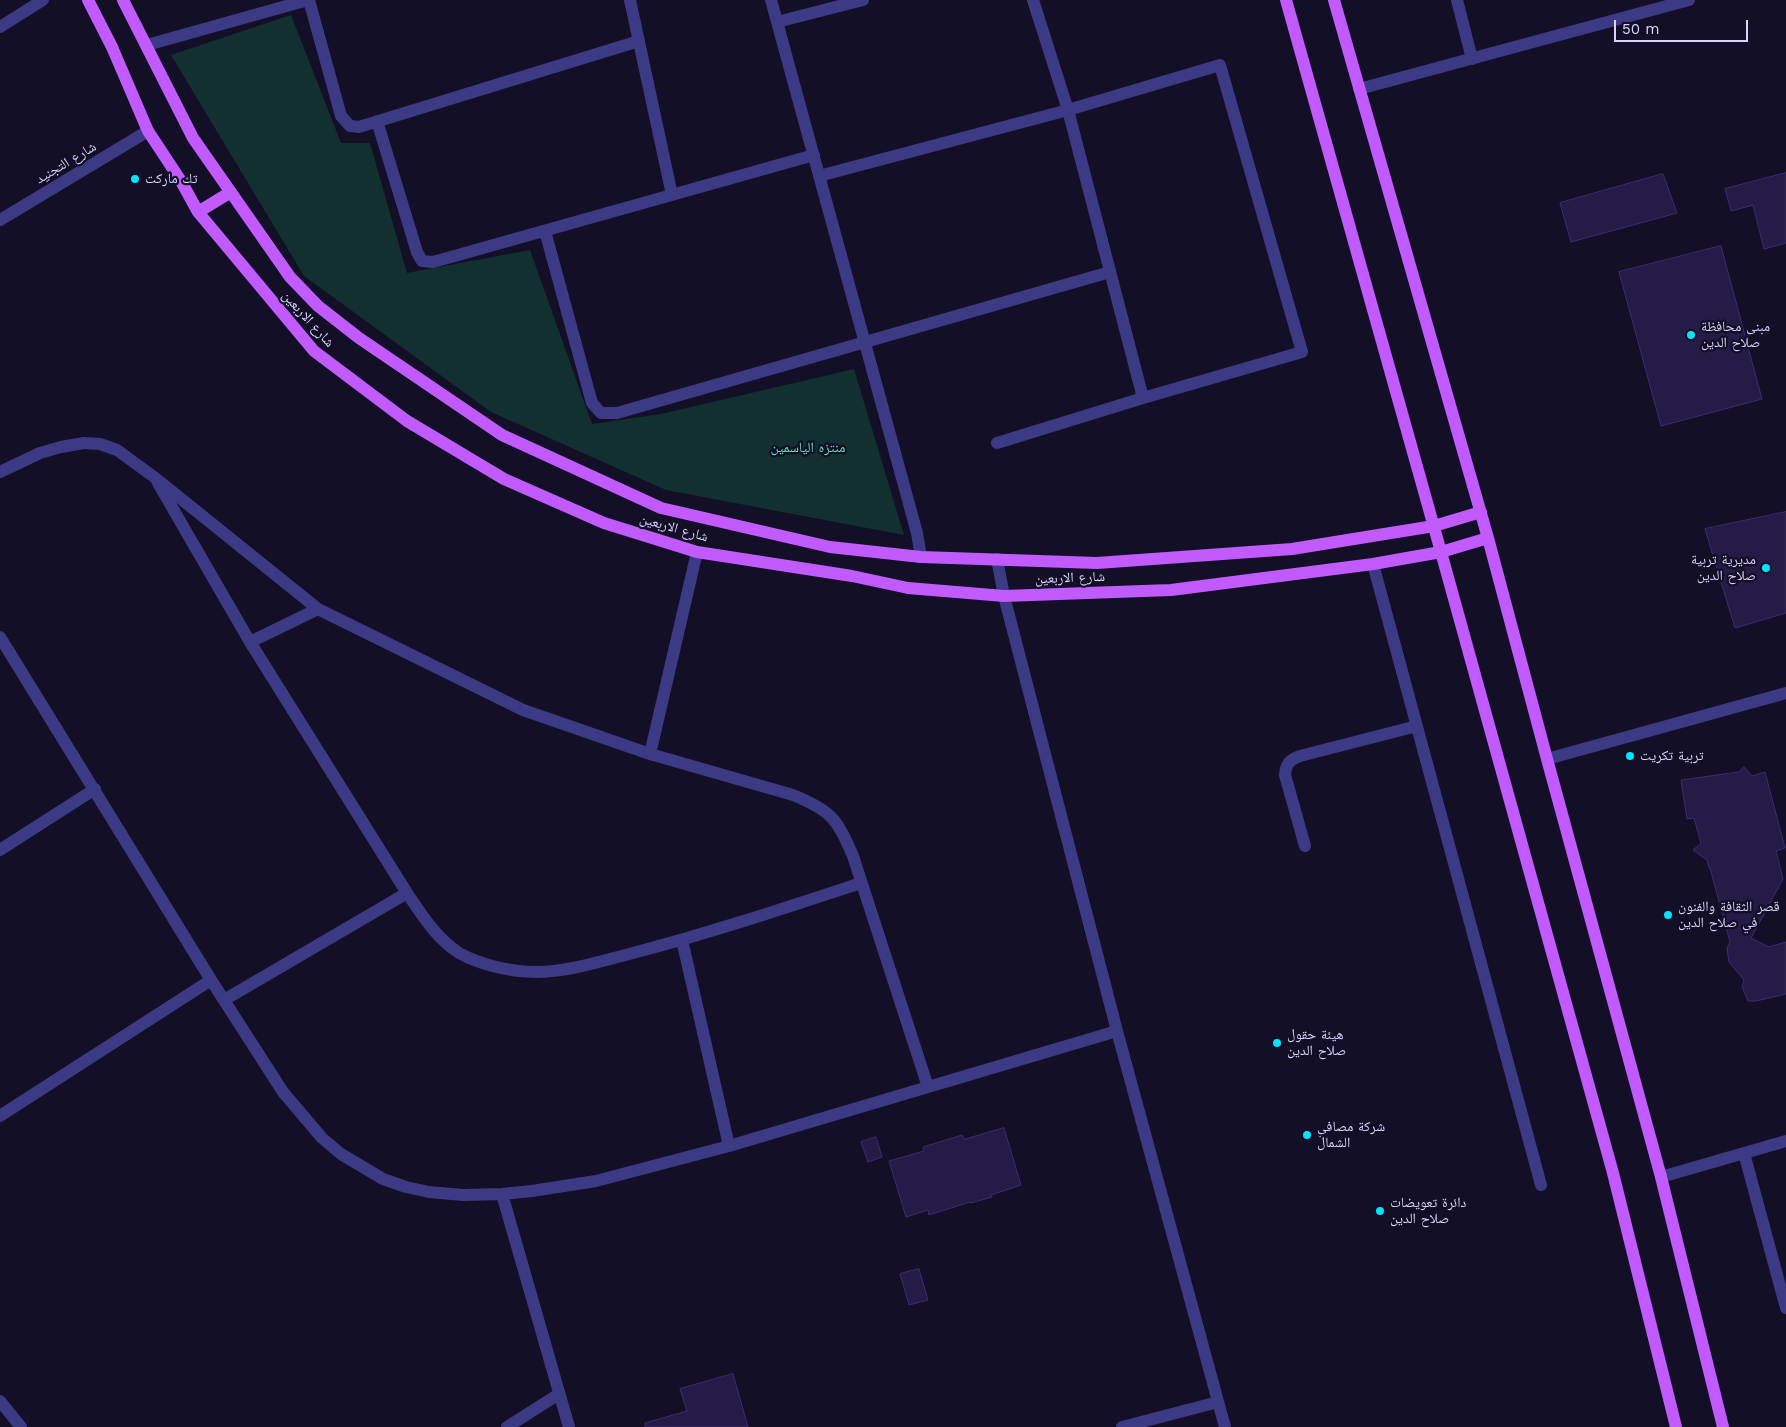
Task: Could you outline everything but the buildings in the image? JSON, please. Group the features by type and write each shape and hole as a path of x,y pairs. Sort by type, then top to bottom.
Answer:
{"main road":[{"name":"شارع الاربعين","path":"88,0 112,47 148,131 182,181 198,212 314,351 407,420 504,479 604,523 697,552 852,576 908,588 1004,596 1171,590 1373,564 1442,552 1488,538"},
{"path":"123,0 193,138 290,278 318,306 359,338 502,435 662,508 830,548 921,557 1097,563 1292,549 1434,526 1481,512"},
{"path":"1286,0 1442,552 1613,1173 1676,1427"},
{"path":"1334,0 1481,512 1661,1177 1723,1427"},
{"path":"198,212 230,192"}],"street":[{"path":"0,27 43,0"},
{"path":"146,45 309,0 341,116 350,126 359,127 639,41"},
{"path":"630,0 672,195"},
{"path":"771,0 917,533 921,557"},
{"path":"778,22 863,0"},
{"path":"1033,0 1068,110 1143,398"},
{"path":"1457,0 1472,59"},
{"path":"1359,89 1689,0"},
{"path":"819,176 1068,110 1220,65 1302,352 996,443"},
{"path":"377,121 417,252 422,261 433,262 814,155"},
{"name":"شارع التجنيد","path":"0,220 148,131"},
{"path":"545,231 592,403 601,413 617,413 1110,272"},
{"path":"0,472 40,452 61,447 84,443 100,444 117,450 154,477 318,609 523,710 650,754 793,795 810,802 828,813 842,830 853,856 928,1087"},
{"path":"154,477 250,642 407,893 425,919 458,952 476,961 516,970 536,972 564,969 682,940 861,883"},
{"path":"650,754 697,552"},
{"path":"997,560 1004,596 1117,1030 1225,1427"},
{"path":"1373,564 1541,1185"},
{"path":"250,642 318,609"},
{"path":"0,637 211,980 283,1092 322,1138 341,1154 383,1179 429,1192 462,1195 532,1191 596,1181 729,1146 1117,1030"},
{"path":"1547,759 1786,693"},
{"path":"1305,846 1285,775 1286,765 1292,759 1300,756 1417,726"},
{"path":"0,850 95,789"},
{"path":"224,1000 407,893"},
{"path":"682,940 729,1146"},
{"path":"0,1116 211,980"},
{"path":"1661,1177 1786,1141"},
{"path":"1744,1153 1786,1308"},
{"path":"502,1194 569,1427"},
{"path":"507,1427 559,1394"},
{"path":"0,1401 21,1427"},
{"path":"1122,1427 1218,1402"}],"green space":[{"name":"منتزه الياسمين","path":"291,15 341,143 370,143 407,273 530,250 592,424 661,414 854,369 904,535 666,490 491,412 304,276 171,55"}],"place":[{"name":"تك ماركت","path":"135,179"},
{"name":"مبنى محافظة صلاح الدين","path":"1691,335"},
{"name":"مديرية تربية صلاح الدين","path":"1766,568"},
{"name":"تربية تكريت","path":"1630,756"},
{"name":"قصر الثقافة والفنون في صلاح الدين","path":"1668,915"},
{"name":"هيئة حقول صلاح الدين","path":"1277,1043"},
{"name":"شركة مصافي الشمال","path":"1307,1135"},
{"name":"دائرة تعويضات صلاح الدين","path":"1380,1211"}]}
